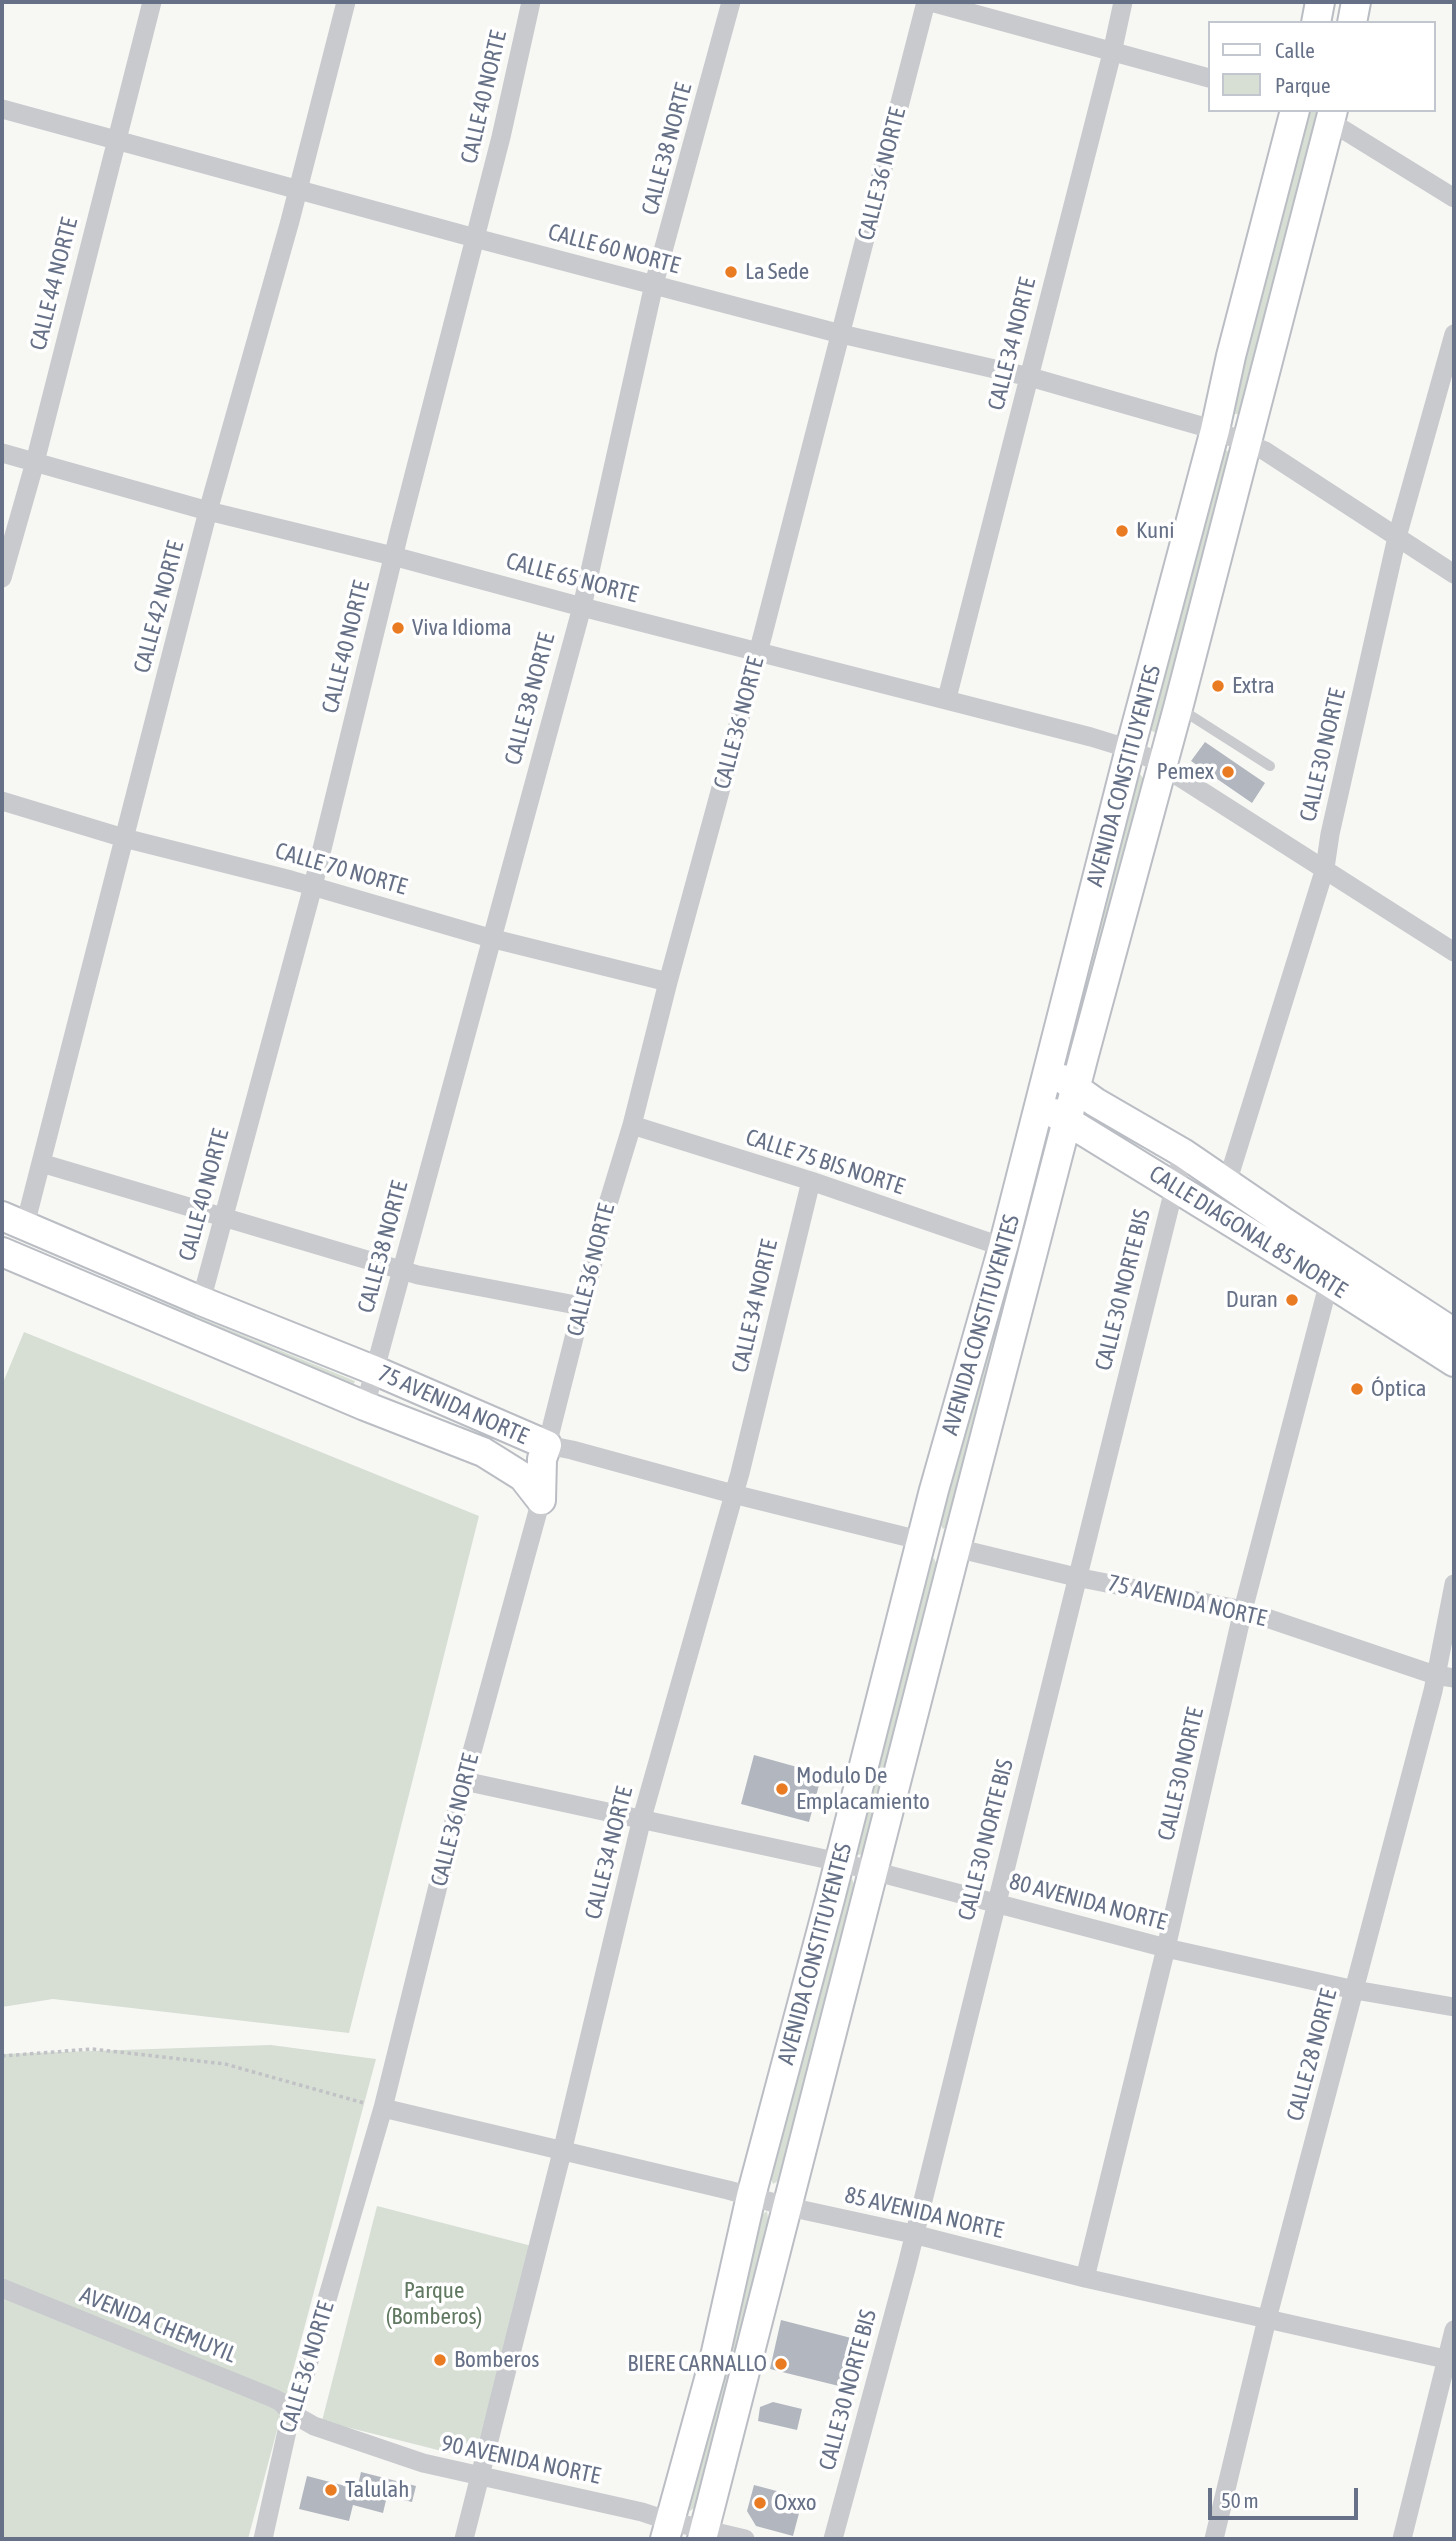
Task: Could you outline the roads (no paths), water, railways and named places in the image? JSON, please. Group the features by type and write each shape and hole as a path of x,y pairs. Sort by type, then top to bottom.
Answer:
{"main road":[{"path":"1316,21 1320,2"},
{"path":"1352,21 1356,2"},
{"name":"AVENIDA CONSTITUYENTES","path":"667,2530 714,2361 751,2196 923,1541 934,1490 1003,1247 1129,749 1215,430 1231,356 1295,112"},
{"name":"AVENIDA CONSTITUYENTES","path":"704,2534 956,1548 1332,116"},
{"name":"CALLE DIAGONAL 85 NORTE","path":"1049,1069 1095,1102 1183,1153 1454,1333"},
{"name":"CALLE DIAGONAL 85 NORTE","path":"1040,1104 1454,1362"},
{"name":"75 AVENIDA NORTE","path":"13,1221 547,1445"},
{"name":"75 AVENIDA NORTE","path":"2,1252 365,1406 483,1452 523,1478 541,1500"},
{"name":"CALLE 36 NORTE","path":"541,1500 542,1459 547,1445"}],"street":[{"name":"CALLE 44 NORTE","path":"2,578 35,462 152,2"},
{"name":"CALLE 42 NORTE","path":"13,1221 41,1163 208,511 298,191 346,2"},
{"name":"CALLE 40 NORTE","path":"201,1301 313,887 393,556 501,136 531,2"},
{"name":"CALLE 38 NORTE","path":"365,1406 582,607 654,284 732,2"},
{"path":"928,2 1208,78"},
{"name":"CALLE 36 NORTE","path":"547,1445 581,1306 758,652 928,2"},
{"name":"CALLE 34 NORTE","path":"947,698 1123,2"},
{"name":"CALLE 60 NORTE","path":"2,108 475,238 841,334 1030,377 1215,430 1265,451 1454,574"},
{"path":"1332,116 1454,198"},
{"name":"CALLE 30 NORTE","path":"1227,1184 1325,868 1330,834 1397,537 1454,334"},
{"name":"CALLE 65 NORTE","path":"2,453 208,511 947,698 1129,749 1162,764 1454,951"},
{"name":"CALLE 70 NORTE","path":"2,802 490,938 668,982"},
{"name":"CALLE 75 BIS NORTE","path":"632,1125 811,1181 1003,1247"},
{"name":"CALLE 30 NORTE BIS","path":"833,2539 914,2234 1183,1153"},
{"path":"41,1163 418,1275 581,1306"},
{"name":"CALLE 34 NORTE","path":"464,2539 562,2151 642,1818 733,1494 811,1181"},
{"name":"CALLE 30 NORTE","path":"1085,2278 1166,1948 1243,1610 1329,1282"},
{"name":"75 AVENIDA NORTE","path":"547,1445 923,1541"},
{"name":"CALLE 36 NORTE","path":"263,2539 292,2413 383,2108 464,1781 541,1500"},
{"name":"75 AVENIDA NORTE","path":"956,1548 1076,1577 1243,1610 1444,1677"},
{"name":"CALLE 28 NORTE","path":"1214,2539 1267,2319 1433,1691 1444,1677 1454,1584"},
{"name":"80 AVENIDA NORTE","path":"464,1781 874,1871 1166,1948 1355,1990 1454,2007"},
{"name":"85 AVENIDA NORTE","path":"383,2108 789,2207 914,2234 1085,2278 1450,2360"},
{"name":"AVENIDA CHEMUYIL","path":"2,2288 273,2398 292,2413"},
{"path":"1402,2539 1450,2360 1454,2330"},
{"name":"90 AVENIDA NORTE","path":"292,2413 314,2426 423,2463 642,2512 667,2530 745,2539"}],"lane":[{"path":"1178,708 1270,766"}],"place":[{"name":"La Sede","path":"731,272"},
{"name":"Kuni","path":"1122,531"},
{"name":"Viva Idioma","path":"398,628"},
{"name":"Extra","path":"1218,686"},
{"name":"Pemex","path":"1228,772"},
{"name":"Duran","path":"1292,1300"},
{"name":"Óptica","path":"1357,1389"},
{"name":"Modulo De Emplacamiento","path":"782,1789"},
{"name":"Bomberos","path":"440,2360"},
{"name":"BIERE CARNALLO","path":"781,2364"},
{"name":"Talulah","path":"331,2490"},
{"name":"Oxxo","path":"760,2503"}],"park label":[{"name":"Parque (Bomberos)","path":"434,2304"}]}
